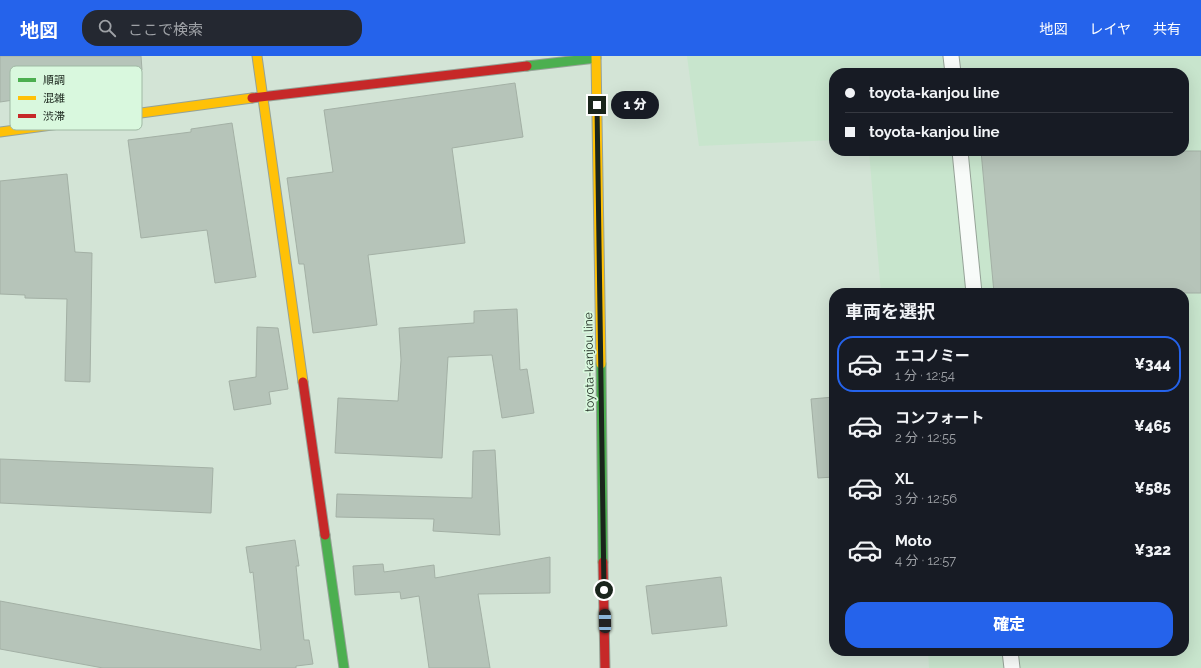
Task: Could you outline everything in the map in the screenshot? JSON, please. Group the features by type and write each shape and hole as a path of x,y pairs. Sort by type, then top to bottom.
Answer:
{"street":[{"path":"257,56 344,668"},
{"path":"142,113 596,57"},
{"name":"toyota-kanjou line","path":"596,57 605,668"},
{"path":"0,132 15,130"}],"lane":[{"path":"951,56 952,68"},
{"path":"960,156 974,288"},
{"path":"1011,656 1012,668"}],"shaded area":[{"path":"687,56 1201,56 1201,668 929,668 928,656 1189,656 1189,288 881,288 869,156 1189,156 1189,68 829,68 829,140 699,146"}],"building":[{"path":"0,56 141,56 142,66 10,66 10,101 0,102"},
{"path":"515,83 523,137 452,148 465,243 368,255 377,325 313,333 304,264 299,264 287,178 333,172 324,110"},
{"path":"232,123 256,277 215,283 207,230 141,238 128,140 191,132 191,129"},
{"path":"1189,151 1201,151 1201,293 1189,293 1189,288 994,288 981,156 1189,156"},
{"path":"67,174 75,252 92,253 90,382 65,381 67,299 25,298 25,295 0,294 0,181"},
{"path":"517,309 520,370 527,369 534,413 502,418 492,355 448,357 442,458 335,453 338,398 398,401 401,360 399,328 474,323 474,311"},
{"path":"257,327 278,328 288,389 269,392 271,404 234,410 229,381 256,377"},
{"path":"829,397 829,477 818,478 811,399"},
{"path":"495,450 500,535 433,531 434,519 336,517 337,494 472,498 473,451"},
{"path":"0,459 213,468 211,513 0,503"},
{"path":"295,540 299,566 296,566 304,640 309,640 313,664 296,666 296,668 103,668 0,649 0,601 261,650 253,572 250,573 246,547"},
{"path":"550,557 550,593 478,594 490,668 429,668 419,596 401,599 400,592 355,595 353,566 383,564 384,572 434,565 435,578"},
{"path":"721,577 727,626 652,634 646,586"}],"traffic: fast":[{"path":"527,66 596,58"},
{"path":"601,364 603,562"},
{"path":"325,535 344,668"}],"traffic: slow":[{"path":"257,56 303,382"},
{"path":"596,56 601,364"},
{"path":"142,113 252,98"},
{"path":"0,132 15,130"}],"traffic: jam":[{"path":"252,98 527,66"},
{"path":"303,382 325,535"},
{"path":"603,562 605,668"}],"route":[{"path":"597,105 604,590"}]}
